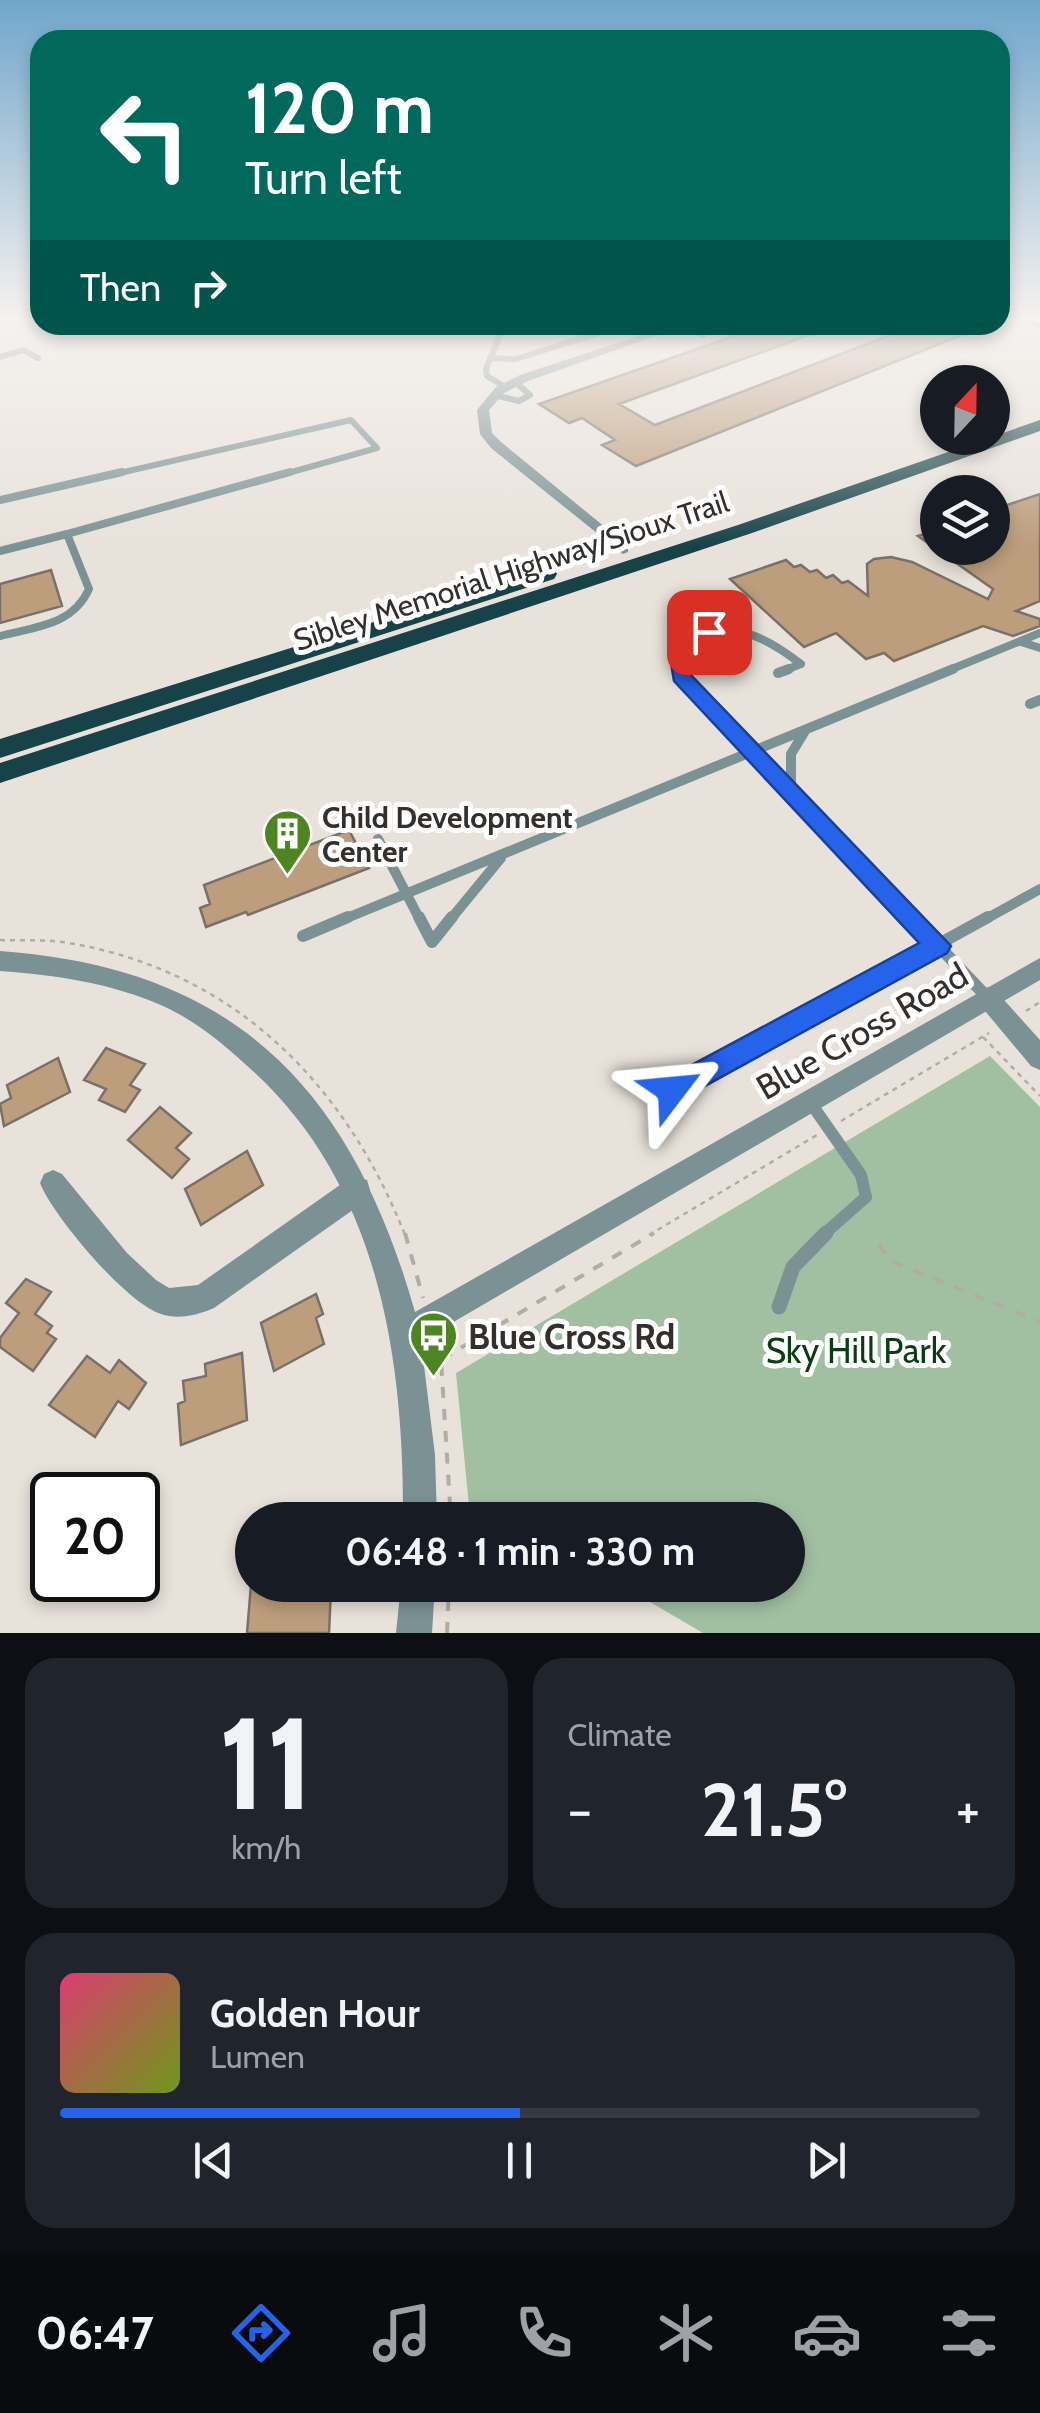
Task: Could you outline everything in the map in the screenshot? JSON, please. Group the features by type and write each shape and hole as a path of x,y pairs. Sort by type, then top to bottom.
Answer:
{"highway":[{"path":"1010,420 1040,408"},
{"name":"Sibley Memorial Highway/Sioux Trail","path":"0,773 745,529 1040,425"},
{"name":"Sibley Memorial Highway/Sioux Trail","path":"0,748 920,453"}],"street":[{"path":"498,394 483,410 486,434 623,549"},
{"path":"0,961 64,964 138,984 199,1012 267,1064 327,1133 375,1225 407,1333 422,1452 421,1502"},
{"name":"Blue Cross Road","path":"407,1333 1040,968"},
{"path":"988,998 1040,1058"},
{"path":"52,1183 141,1287 160,1300 180,1303 213,1292 357,1190"},
{"path":"414,1633 417,1602"}],"lane":[{"path":"0,500 350,420 377,448 0,551"},
{"path":"0,636 54,622 80,610 89,589 67,534"},
{"path":"778,673 801,664 757,634 739,631 709,632 692,640 679,657 682,677 988,998"},
{"path":"302,936 1040,633"},
{"path":"1020,641 1040,648"},
{"path":"791,790 791,754 806,729"},
{"path":"378,839 432,942 505,853"},
{"path":"672,1090 1040,890"},
{"path":"779,1307 785,1277 805,1246 855,1210 866,1196 861,1175 810,1101"}],"path":[{"path":"450,1502 441,1360 1040,1002"},
{"path":"982,1036 1040,1096"},
{"path":"879,1245 890,1261 1040,1322"},
{"path":"447,1633 448,1602"}],"green space":[{"name":"Sky Hill Park","path":"990,1056 1040,1107 1040,1633 703,1633 650,1602 805,1602 805,1502 469,1502 456,1373"}],"building":[{"path":"567,394 646,394 619,404 655,425 736,394 815,394 636,466 602,445 615,440 582,418 569,423 539,404"},
{"path":"1040,494 1040,601 1016,611 1040,619 1040,626 1013,636 983,626 894,661 884,653 866,659 836,633 804,647 730,579 786,560 794,567 817,570 826,578 833,575 842,583 848,581 868,596 867,564 891,557 912,562 988,599 993,589 959,565 1010,565 1010,504"},
{"path":"51,570 62,606 0,623 0,584"},
{"name":"Child Development Center","path":"349,830 369,868 248,915 246,912 206,927 200,908 210,904 204,885"},
{"path":"106,1048 145,1064 130,1085 140,1090 125,1112 99,1100 106,1089 84,1080"},
{"path":"58,1058 70,1092 4,1126 0,1104 11,1098 7,1085"},
{"path":"160,1107 191,1133 176,1148 189,1159 172,1178 128,1140"},
{"path":"247,1151 263,1185 201,1225 185,1189"},
{"path":"26,1279 51,1292 35,1314 52,1326 47,1333 56,1339 33,1371 0,1347 0,1338 19,1313 6,1303"},
{"path":"316,1294 323,1314 316,1318 324,1344 274,1371 261,1323"},
{"path":"242,1353 247,1420 181,1445 178,1404 185,1401 183,1381 206,1376 205,1364"},
{"path":"87,1356 110,1373 119,1360 146,1383 129,1409 118,1401 95,1437 49,1405"},
{"path":"250,1602 330,1602 329,1633 247,1633"}],"place":[{"name":"Child Development Center","path":"287,876"},
{"name":"Blue Cross Rd","path":"433,1378"}],"route":[{"path":"672,1090 938,946 682,677 679,657 692,640 709,632"}]}
